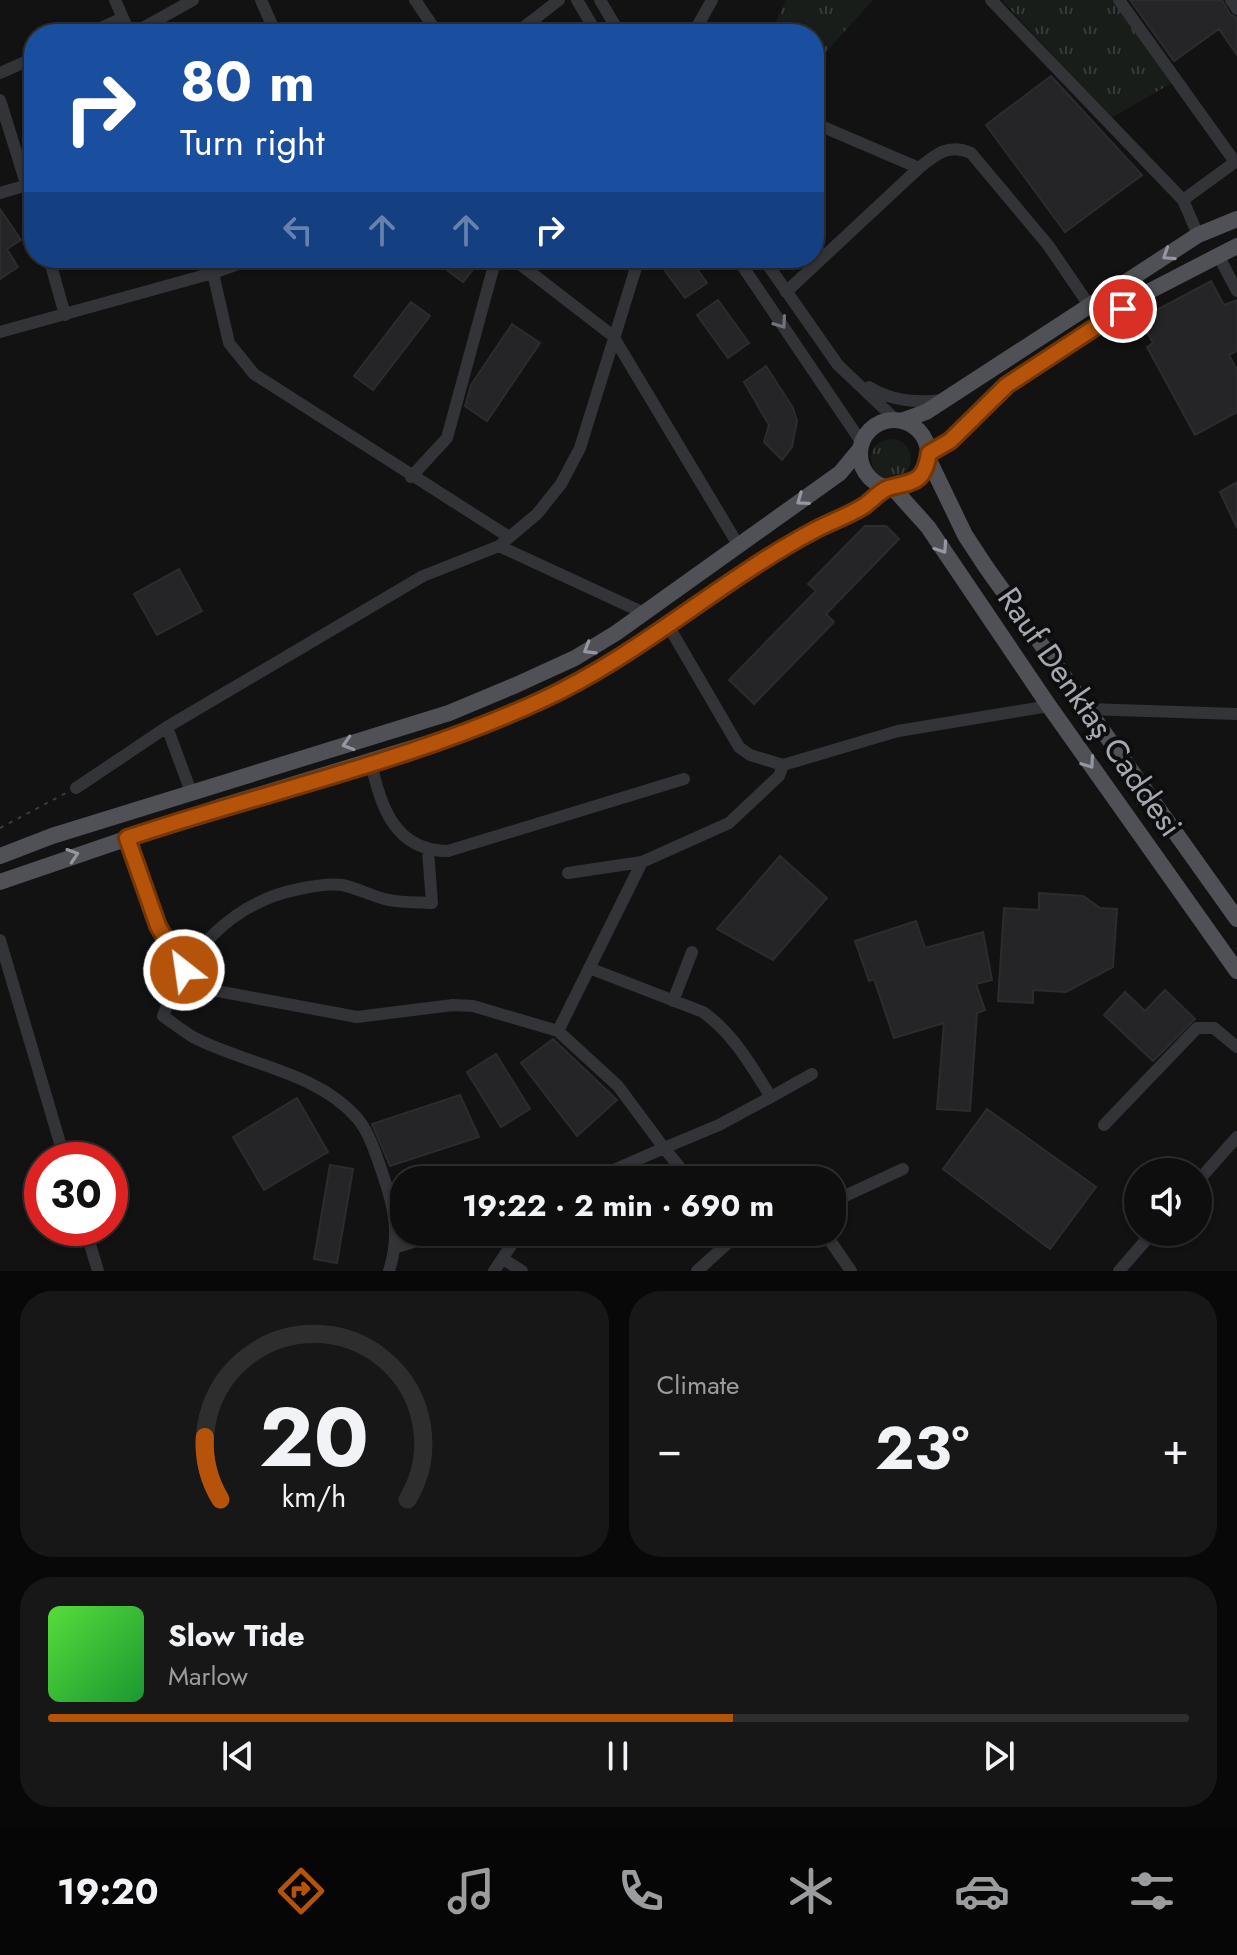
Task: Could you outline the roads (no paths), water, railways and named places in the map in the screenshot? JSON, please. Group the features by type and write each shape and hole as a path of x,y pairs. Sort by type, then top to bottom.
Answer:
{"main road":[{"path":"0,856 191,792 449,713 575,658 644,613 840,473 877,424 899,420 943,400 1198,235 1237,219"},
{"path":"0,882 127,838 465,732 541,700 610,665 742,574 891,488 917,480 928,456 950,441 1007,385 1146,293 1237,246"},
{"path":"899,420 922,434 928,456"},
{"path":"861,446 866,475 891,488"},
{"name":"Rauf Denktaş Caddesi","path":"928,456 965,535 1237,919"},
{"name":"Rauf Denktaş Caddesi","path":"891,488 928,527 1049,706 1237,971"}],"street":[{"path":"115,0 126,24"},
{"path":"149,24 193,0"},
{"path":"261,0 272,24"},
{"path":"415,0 431,24"},
{"path":"528,24 559,0"},
{"path":"577,0 591,24"},
{"path":"600,0 614,24"},
{"path":"699,24 712,0"},
{"path":"991,0 1183,200 1198,235"},
{"path":"1119,0 1235,162 1183,200"},
{"path":"1231,0 1237,9"},
{"path":"110,24 123,18"},
{"path":"0,73 24,62"},
{"path":"0,100 24,167"},
{"path":"824,127 919,168"},
{"path":"824,257 919,168 944,150 954,148 971,153 1048,245 1089,305"},
{"path":"0,193 24,186"},
{"path":"1218,255 1237,291"},
{"path":"52,268 65,315"},
{"path":"211,268 224,329 246,366 504,542 644,613"},
{"path":"0,332 227,268"},
{"path":"411,477 447,438 493,268"},
{"path":"525,268 613,336 734,538"},
{"path":"76,788 167,727 423,576 504,542 537,514 561,484 580,448 636,268"},
{"path":"744,268 861,446"},
{"path":"770,268 838,365 899,420"},
{"path":"786,292 812,268"},
{"path":"838,365 880,394 921,402 943,400"},
{"path":"669,627 739,747 750,755 783,765 898,731 1049,706"},
{"path":"1088,709 1237,714"},
{"path":"167,727 191,792"},
{"path":"371,762 378,795 391,820 409,841 428,851 448,851 684,779"},
{"path":"568,873 642,862 729,823 779,776 783,765"},
{"path":"127,838 158,926 184,970"},
{"path":"389,1271 397,1247 394,1208 359,1121 337,1101 263,1062 194,1037 163,1016 174,983 223,925 246,906 280,893 342,885 390,900 432,903 428,851"},
{"path":"558,1031 642,862"},
{"path":"0,940 60,1142"},
{"path":"673,1001 692,952"},
{"path":"589,968 703,1012 724,1029 771,1097"},
{"path":"174,983 357,1017 453,1005 473,1006 558,1031 618,1086 679,1166"},
{"path":"1104,1125 1197,1028 1214,1028 1237,1047"},
{"path":"623,1166 719,1125 812,1074"},
{"path":"1212,1165 1237,1137"},
{"path":"846,1195 903,1169"},
{"path":"90,1246 98,1271"},
{"path":"494,1271 511,1246"},
{"path":"697,1271 725,1246"},
{"path":"834,1246 851,1271"},
{"path":"1119,1271 1141,1246"},
{"path":"503,1259 522,1271"}]}
